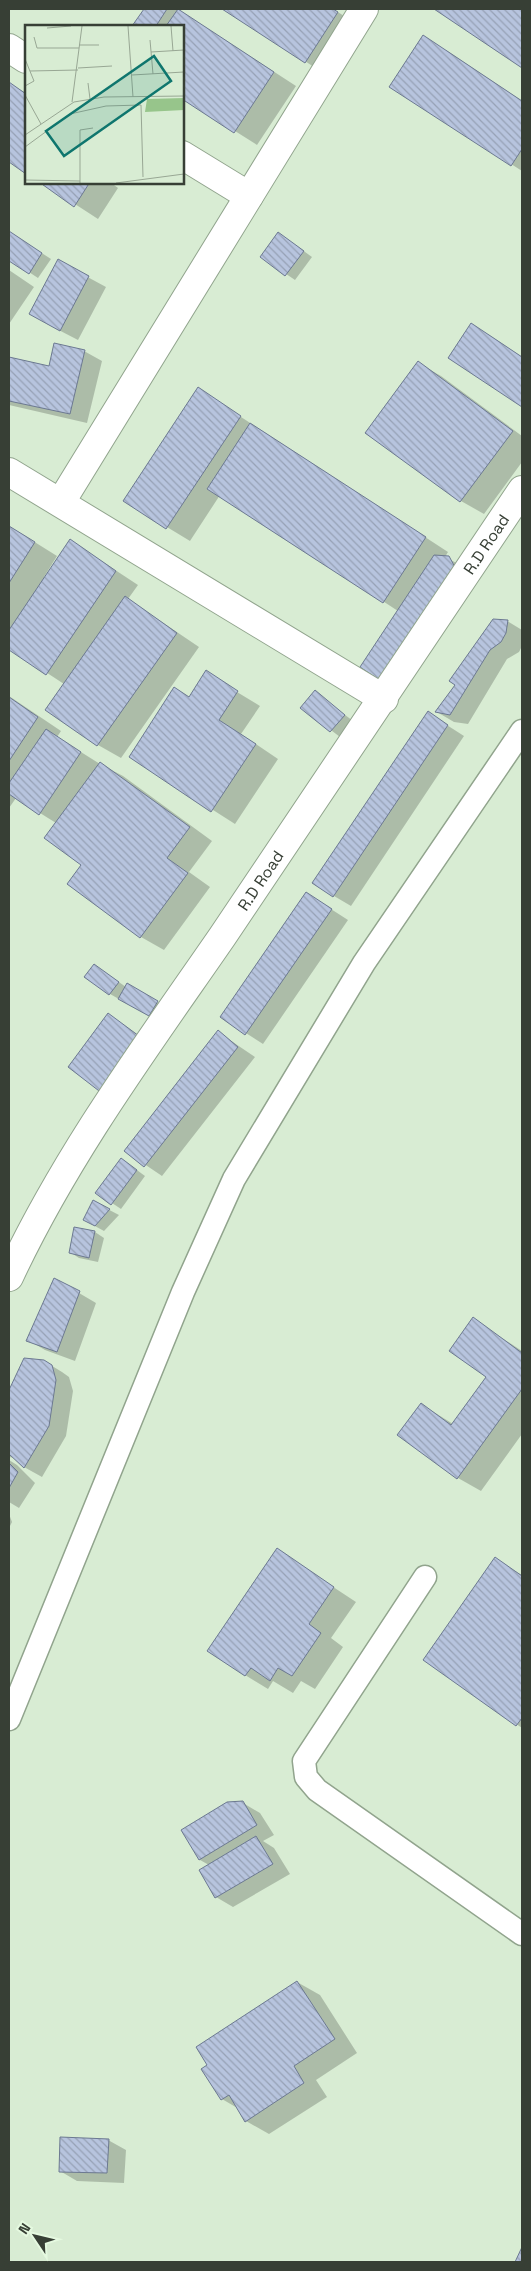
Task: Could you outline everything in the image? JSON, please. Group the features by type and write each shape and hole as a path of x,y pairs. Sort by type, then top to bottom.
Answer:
{"street":[{"path":"61,502 364,9"},
{"path":"9,48 25,57"},
{"path":"184,155 249,196"},
{"path":"9,472 384,699"},
{"name":"R.D Road","path":"9,1277 28,1235 94,1125 384,699 522,490"}],"lane":[{"path":"9,1719 179,1301 234,1179 364,963 522,731"},
{"path":"425,1577 304,1762 306,1777 317,1790 522,1934"}],"building":[{"path":"144,9 167,9 157,25 133,25"},
{"path":"178,9 274,72 234,133 184,100 184,25 167,25"},
{"path":"222,9 333,9 338,12 305,63"},
{"path":"434,9 522,9 522,68"},
{"path":"423,35 522,101 522,149 511,166 389,87"},
{"path":"9,82 25,93 25,173 9,162"},
{"path":"42,184 89,184 74,207"},
{"path":"9,231 42,253 29,274 9,261"},
{"path":"278,232 304,251 285,276 260,257"},
{"path":"58,259 89,276 60,331 29,314"},
{"path":"471,323 522,357 522,407 448,358"},
{"path":"54,343 85,350 70,414 9,401 9,357 49,366"},
{"path":"418,361 513,431 460,502 365,433"},
{"path":"198,387 241,416 166,529 123,501"},
{"path":"250,423 426,537 383,603 207,489"},
{"path":"9,526 35,542 9,583"},
{"path":"70,539 116,571 46,675 9,650 9,630"},
{"path":"434,555 449,556 458,573 385,684 360,667"},
{"path":"125,596 177,633 97,746 45,710"},
{"path":"493,619 508,620 506,633 501,642 490,650 450,715 435,712 455,685 449,681"},
{"path":"206,670 238,691 219,720 256,744 211,812 129,757 174,687 189,697"},
{"path":"315,690 345,715 330,732 300,708"},
{"path":"9,697 38,717 9,761"},
{"path":"428,711 448,725 333,897 312,883"},
{"path":"46,729 81,752 39,815 9,794 9,783"},
{"path":"100,762 190,827 167,858 188,873 140,938 67,884 81,865 44,838"},
{"path":"306,892 332,909 245,1035 220,1017"},
{"path":"94,964 119,982 109,995 84,977"},
{"path":"127,983 158,1001 149,1016 118,999"},
{"path":"108,1013 143,1039 103,1094 68,1067"},
{"path":"218,1030 238,1047 144,1167 124,1151"},
{"path":"121,1158 137,1170 111,1205 95,1193"},
{"path":"93,1200 110,1209 95,1226 83,1220"},
{"path":"74,1227 95,1231 89,1258 69,1253"},
{"path":"54,1278 80,1291 57,1352 26,1341"},
{"path":"473,1317 522,1353 522,1389 457,1479 397,1435 421,1403 451,1425 486,1377 449,1351"},
{"path":"24,1358 44,1360 52,1365 56,1380 49,1426 24,1468 9,1454 9,1390"},
{"path":"9,1463 18,1472 9,1488"},
{"path":"277,1548 334,1587 309,1624 321,1633 292,1676 278,1668 270,1681 251,1668 245,1676 207,1651"},
{"path":"495,1557 522,1576 522,1718 516,1726 423,1660"},
{"path":"243,1801 257,1825 199,1860 181,1830 227,1802"},
{"path":"256,1836 273,1864 215,1898 199,1870"},
{"path":"297,1981 335,2039 294,2066 304,2083 245,2122 229,2095 221,2100 201,2069 207,2065 196,2047"},
{"path":"60,2137 109,2139 107,2173 59,2172"},
{"path":"522,2247 522,2262 515,2262"}]}
